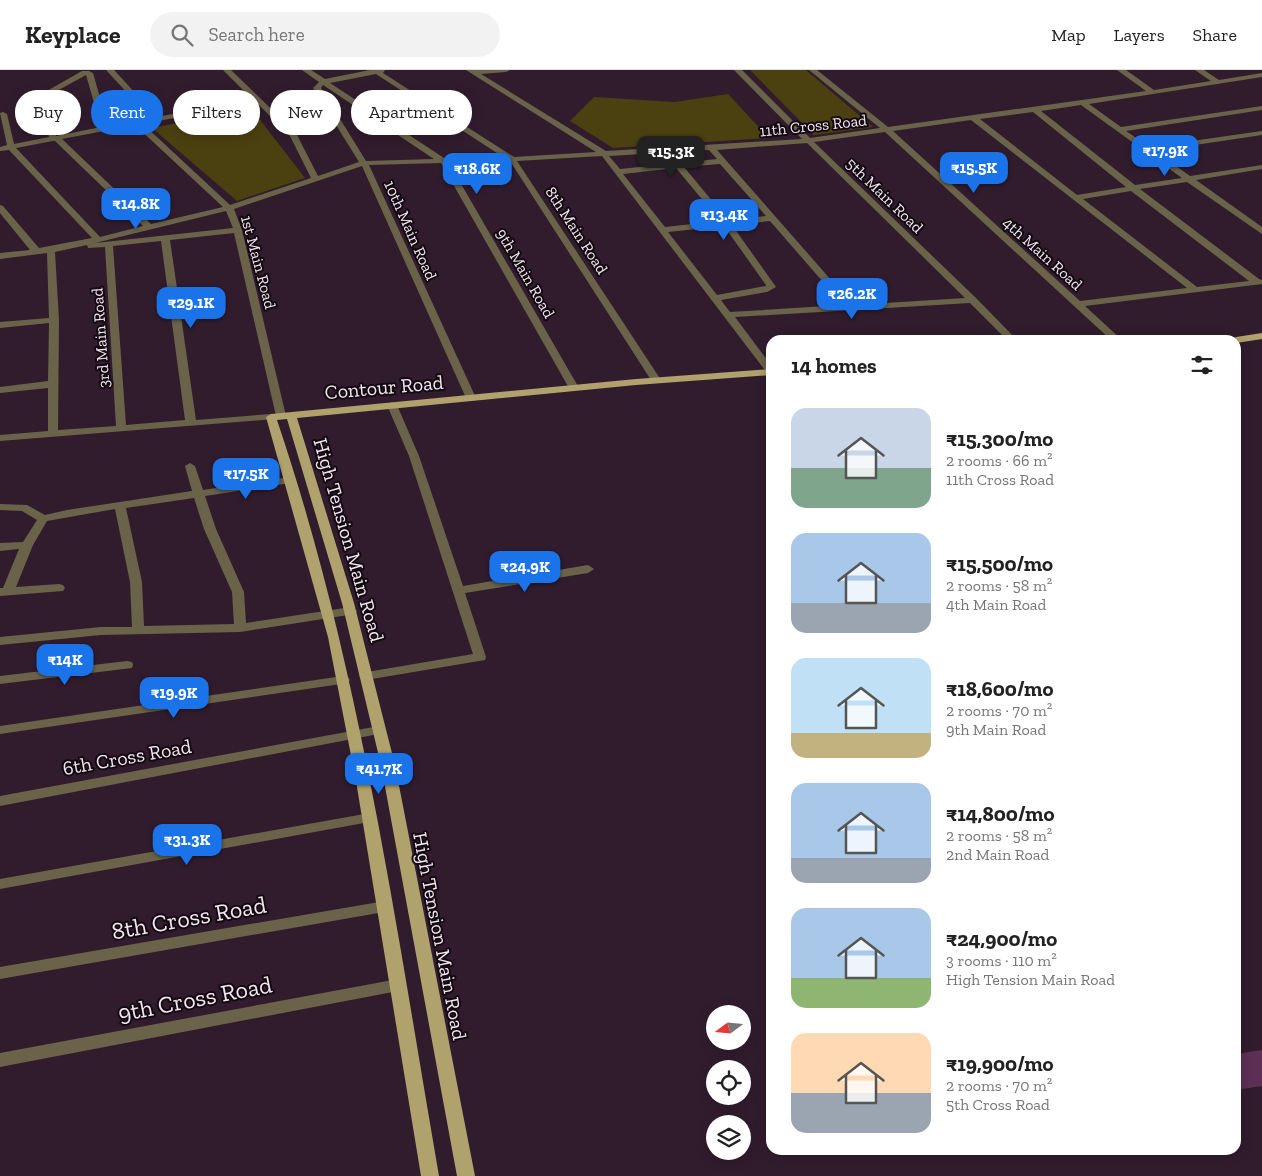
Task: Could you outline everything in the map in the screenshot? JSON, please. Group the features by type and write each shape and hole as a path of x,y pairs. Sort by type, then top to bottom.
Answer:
{"main road":[{"path":"1241,339 1262,336"},
{"name":"Contour Road","path":"281,416 656,380 766,372"},
{"path":"281,416 290,480 328,615 354,735 370,818 430,1176"},
{"name":"High Tension Main Road","path":"281,416 350,611 388,765 466,1176"}],"street":[{"path":"110,70 129,90"},
{"path":"227,70 247,90"},
{"name":"9th Main Road","path":"306,70 444,162 574,388"},
{"path":"471,71 506,70"},
{"name":"5th Main Road","path":"738,70 806,141 1007,335"},
{"name":"4th Main Road","path":"813,70 887,130 1112,335"},
{"path":"1121,70 1154,93"},
{"path":"1199,70 1218,82"},
{"path":"322,82 379,71"},
{"name":"8th Main Road","path":"379,71 512,159 656,380"},
{"path":"471,71 603,153 766,365"},
{"path":"94,90 89,73 85,73 42,96 55,139 148,226"},
{"name":"11th Cross Road","path":"63,248 229,208 364,163 512,159 806,141 1154,93 1262,75"},
{"name":"10th Main Road","path":"322,82 317,88 364,163 471,398"},
{"path":"260,103 293,135 316,179"},
{"path":"1082,103 1262,231"},
{"path":"1118,130 1262,108"},
{"path":"1034,109 1133,188 1260,282"},
{"path":"2,114 11,147 96,239"},
{"path":"973,118 1078,197 1197,291"},
{"path":"0,149 91,132"},
{"path":"1148,150 1262,133"},
{"name":"1st Main Road","path":"150,135 229,208 238,230 281,416"},
{"path":"711,148 851,308"},
{"path":"618,172 722,161"},
{"path":"678,166 726,223 771,288 715,298"},
{"path":"1078,197 1262,167"},
{"path":"0,208 36,252"},
{"path":"664,230 773,218"},
{"path":"0,256 238,230"},
{"path":"116,234 122,243"},
{"path":"166,238 191,424"},
{"name":"3rd Main Road","path":"109,245 121,429"},
{"path":"51,250 54,320 53,434"},
{"path":"1078,304 1260,282"},
{"path":"729,315 973,300"},
{"path":"0,325 54,320"},
{"path":"0,390 54,384"},
{"path":"366,676 480,657 414,456 392,405"},
{"name":"Contour Road","path":"0,438 281,416"},
{"path":"190,466 210,529 238,592 240,628"},
{"path":"4,592 43,519 120,505 290,480"},
{"path":"120,505 136,582 138,630"},
{"path":"0,507 25,506 43,519"},
{"path":"0,547 27,546"},
{"path":"458,590 588,569"},
{"path":"4,592 59,588"},
{"path":"0,641 101,631 240,628 350,611"},
{"path":"0,680 127,665"},
{"path":"0,730 343,680"},
{"name":"6th Cross Road","path":"0,801 379,730"},
{"path":"0,884 370,818"},
{"name":"8th Cross Road","path":"0,973 385,907"},
{"name":"9th Cross Road","path":"0,1060 398,985"}],"shaded area":[{"path":"750,70 806,70 873,127 814,135"},
{"path":"728,94 769,138 613,148 570,121 594,97 675,102"},
{"path":"260,120 305,178 237,201 160,135 163,135 163,126 173,124 173,135 260,135"}],"building":[{"path":"1262,1050 1262,1086 1241,1089 1241,1053"}]}
